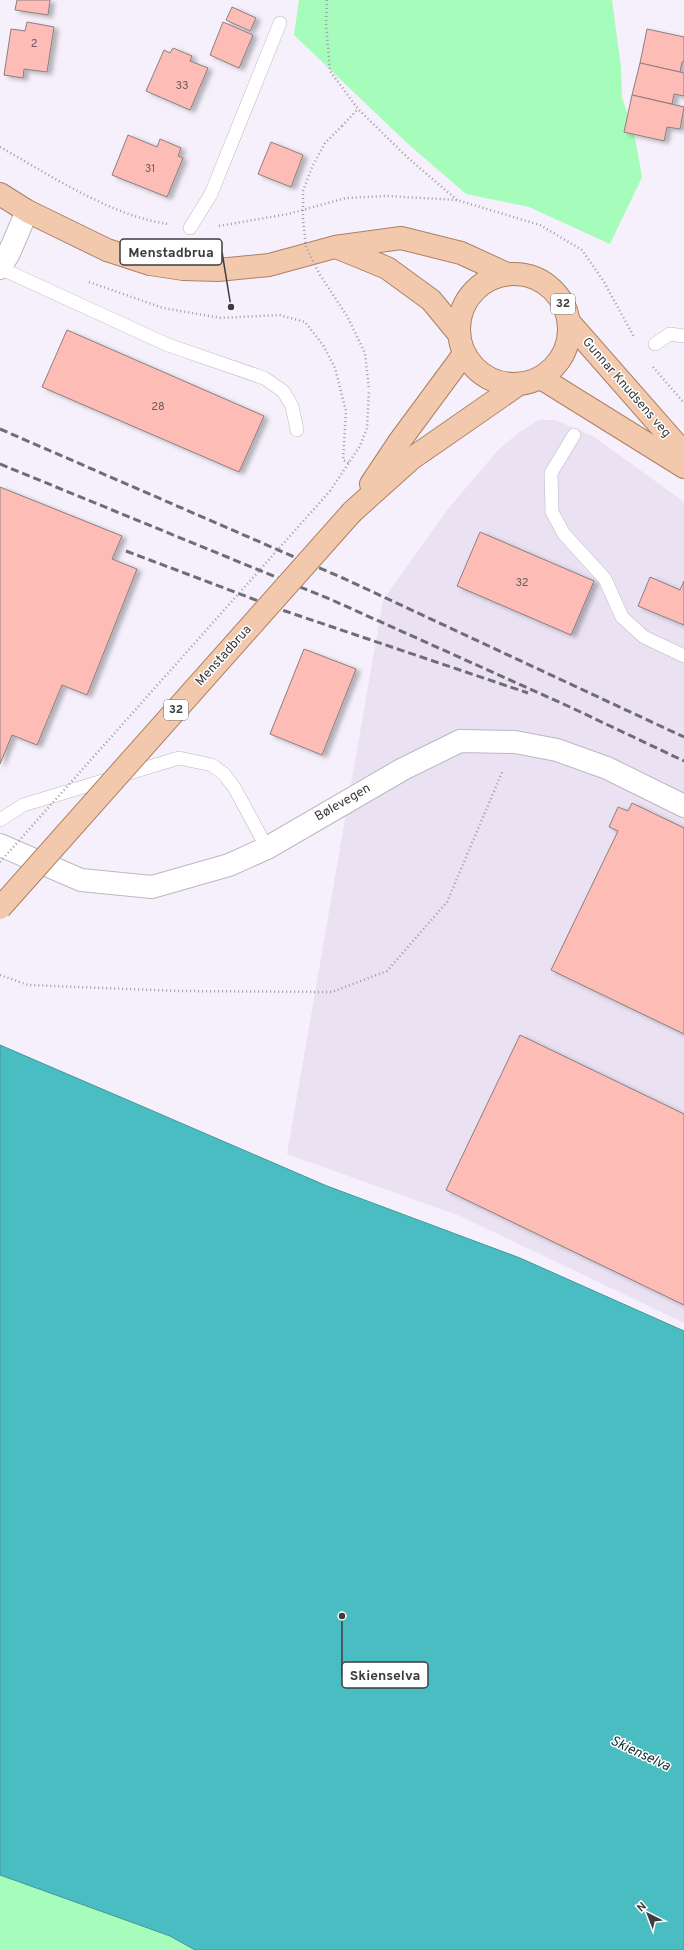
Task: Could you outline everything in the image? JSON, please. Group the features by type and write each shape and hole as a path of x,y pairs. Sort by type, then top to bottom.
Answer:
{"main road":[{"name":"32","path":"0,194 27,211 107,250 150,264 183,269 218,270 269,265 335,247 402,238 461,253 508,274 529,276 548,285 562,301 569,322 567,344 558,362 540,378 519,384 497,382 477,370 462,344 431,300 387,268 335,247"},
{"name":"32","path":"0,203 27,211"},
{"name":"32","path":"462,344 461,313 470,295 487,280 508,274"},
{"name":"Gunnar Knudsens veg","path":"569,322 684,453"},
{"name":"Menstadbrua","path":"352,512 462,344"},
{"name":"Gunnar Knudsens veg","path":"540,378 684,467"},
{"name":"Menstadbrua","path":"0,908 352,512 411,458 519,384"}],"street":[{"path":"0,268 9,253 27,211"},
{"name":"Bølevegen","path":"0,845 81,880 152,887 229,865 267,848 403,768 460,741 515,742 557,750 607,768 684,806"}],"lane":[{"path":"190,228 211,194 280,22"},
{"path":"0,268 168,345 264,378 283,391 292,406 297,430"},
{"path":"655,344 670,334 684,336"},
{"path":"574,435 551,473 552,512 564,534 605,579 622,617 644,637 684,656"},
{"path":"0,820 23,805 179,758 212,765 224,774 234,787 267,848"}],"path":[{"path":"327,0 326,22 330,71 358,109 407,157 457,200"},
{"path":"0,862 330,491 360,446 367,428 369,390 365,353 347,316 320,275 306,247 303,219 304,191 312,167 325,143 358,109"},
{"path":"0,147 83,193 124,212 153,222 190,228"},
{"path":"88,281 163,308 221,318 279,315 305,322 324,345 335,368 346,411 343,460 350,463"},
{"path":"0,975 28,985 179,991 332,992 387,971 447,902 515,742"}],"shaded area":[{"path":"539,420 555,420 593,436 684,502 684,1323 460,1216 287,1154 383,600 448,509 498,450 518,433"}],"green space":[{"path":"299,0 612,0 621,68 622,97 635,138 642,177 610,244 529,207 466,194 407,143 294,35"},
{"path":"0,1875 170,1936 195,1950 0,1950"}],"water":[{"path":"0,1045 327,1186 520,1258 684,1331 684,1950 195,1950 170,1936 0,1875"}],"building":[{"path":"17,0 50,0 48,15 15,10"},
{"path":"232,7 256,18 250,31 226,20"},
{"path":"27,22 54,27 47,72 24,69 23,78 4,75 11,29 25,31"},
{"path":"223,22 253,35 239,68 210,55"},
{"path":"647,29 684,37 684,62 682,62 680,72 640,63"},
{"path":"173,48 192,56 190,61 208,68 190,110 146,91 164,50 170,53"},
{"path":"640,63 684,73 684,96 674,94 672,104 632,95"},
{"path":"632,95 684,107 680,129 667,127 664,141 624,132"},
{"path":"128,135 157,147 160,139 181,148 178,156 183,158 167,197 112,175"},
{"path":"271,142 303,155 291,187 258,174"},
{"path":"67,330 264,416 239,472 42,387"},
{"path":"0,487 122,536 112,559 137,569 87,695 62,685 37,745 12,735 0,764"},
{"path":"480,532 594,581 571,635 457,586"},
{"path":"650,577 680,590 684,581 684,625 638,606"},
{"path":"304,649 356,669 322,755 270,734"},
{"path":"632,803 684,828 684,1034 551,970 618,831 609,827 618,807 628,811"},
{"path":"520,1035 684,1114 684,1305 446,1190"}],"railway":[{"path":"0,429 345,579 684,737"},
{"path":"0,464 332,600 570,707 684,761"},
{"path":"126,551 285,611 528,693"}],"place":[{"name":"Menstadbrua","path":"231,307"},
{"name":"Skienselva","path":"342,1616"}]}
